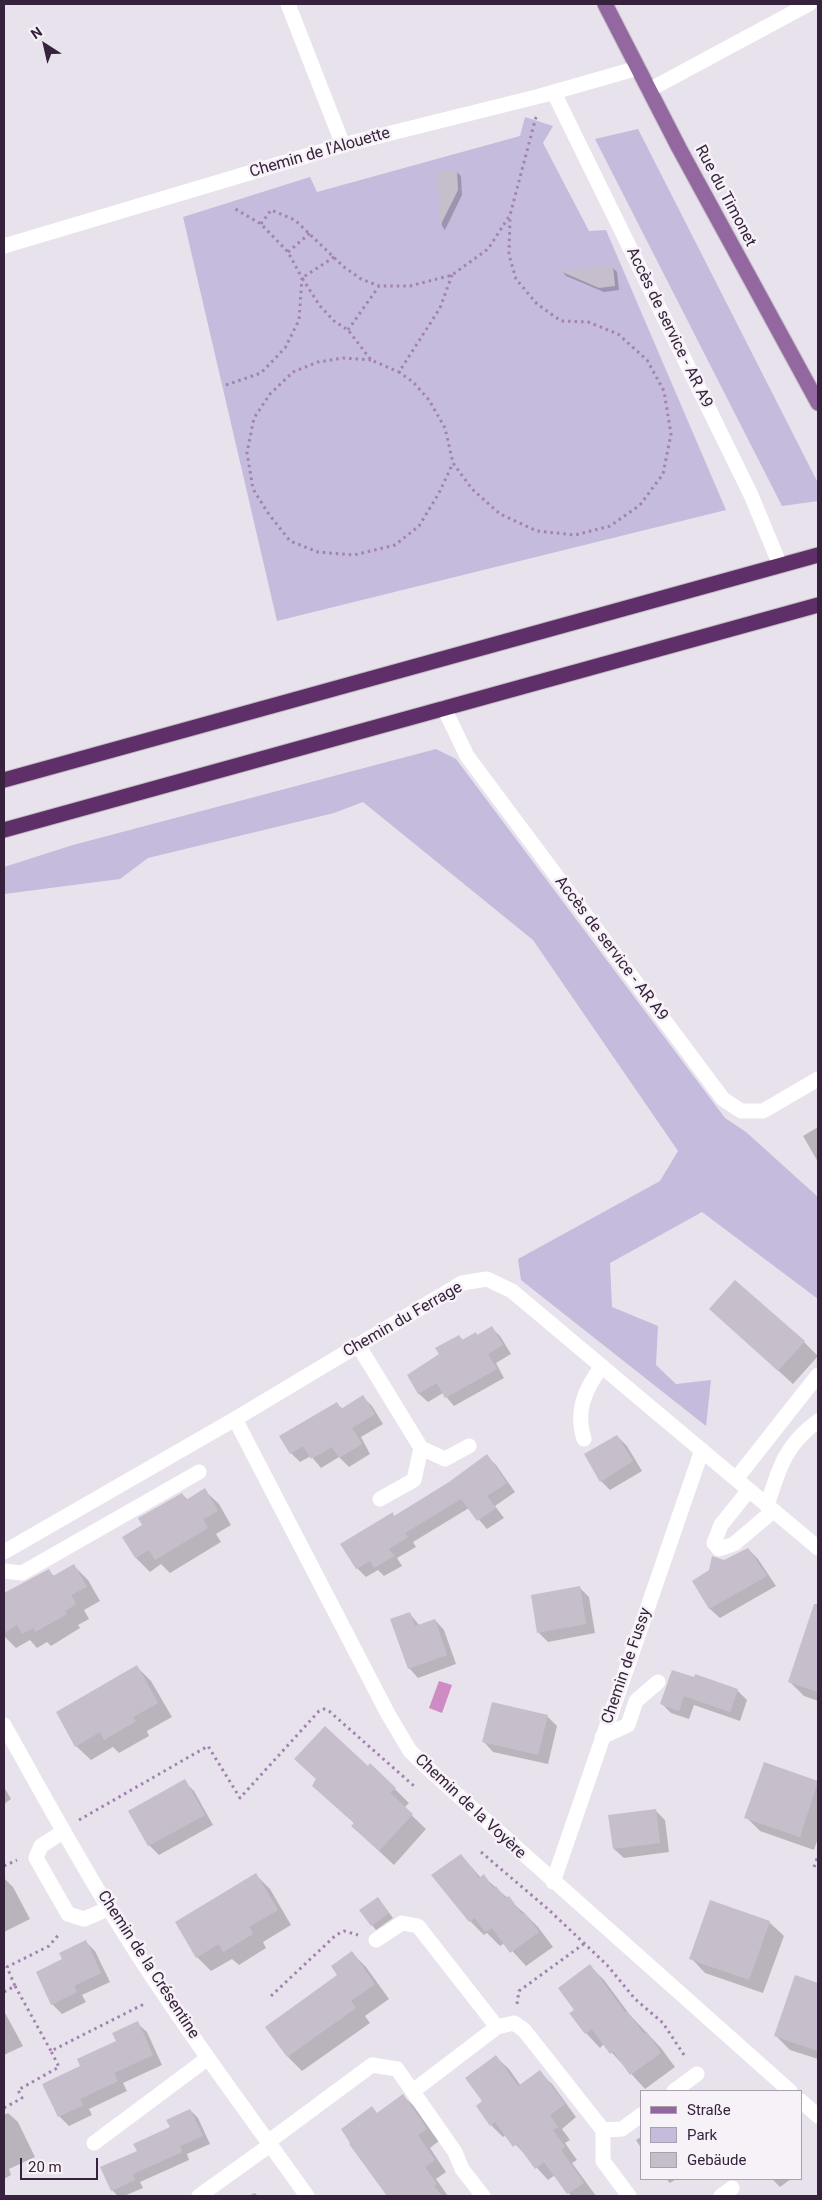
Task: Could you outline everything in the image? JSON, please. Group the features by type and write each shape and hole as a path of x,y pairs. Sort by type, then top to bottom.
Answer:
{"highway":[{"path":"4,780 818,555"},
{"path":"4,830 818,605"}],"main road":[{"name":"Rue du Timonet","path":"605,4 649,90 818,403"}],"street":[{"path":"288,4 344,145"},
{"path":"649,90 809,4"},
{"name":"Chemin de l'Alouette","path":"4,246 344,145 547,94 638,68"},
{"name":"Accès de service - AR A9","path":"547,94 751,496 780,565"},
{"name":"Accès de service - AR A9","path":"444,708 467,756 723,1099 740,1110 763,1110 818,1078"},
{"name":"Chemin du Ferrage","path":"4,1552 462,1284 487,1279 512,1291 818,1548"},
{"path":"358,1345 421,1448 445,1459 469,1446"},
{"path":"584,1439 580,1424 581,1407 592,1379 602,1366"},
{"path":"736,1479 818,1375"},
{"name":"Chemin de la Voyère","path":"235,1418 388,1714 410,1751 552,1882 789,2090"},
{"path":"749,1490 721,1525 714,1543 719,1550 734,1544 770,1508 781,1462 802,1433 818,1421"},
{"path":"380,1499 414,1480 421,1448"},
{"name":"Chemin de Fussy","path":"552,1882 702,1450"},
{"path":"4,1571 22,1573 199,1472"},
{"path":"602,1737 628,1725 636,1701 658,1682"},
{"name":"Chemin de la Crésentine","path":"4,1725 130,1942 208,2058 307,2196"},
{"path":"64,1830 41,1846 36,1858 68,1914 84,1919 110,1908"},
{"path":"376,1940 402,1923 418,1926 497,2027"},
{"path":"413,2091 497,2027 514,2023 524,2030 603,2130 604,2161 629,2196"},
{"path":"94,2143 208,2058"},
{"path":"199,2196 372,2065 398,2069 455,2152 462,2169 482,2196"},
{"path":"675,2090 697,2074"},
{"path":"802,2102 818,2116"},
{"path":"603,2130 622,2129 640,2116"}],"path":[{"path":"453,464 440,493 419,526 396,544 354,555 318,552 290,541 268,513 253,489 247,453 254,418 270,394 293,372 318,362 343,358 370,360 399,372 413,382 433,407 445,428 453,464 472,489 500,514 537,531 575,535 610,526 640,505 663,474 671,434 664,391 647,360 618,334 588,322 560,320 537,304 516,279 509,255 510,215 536,121 547,94"},
{"path":"232,208 261,224 288,252 320,306 334,321 348,330 370,360"},
{"path":"261,224 271,210 295,220 334,257 361,278 378,286 410,286 452,276 488,249 510,215"},
{"path":"288,252 310,233"},
{"path":"302,278 334,257"},
{"path":"399,372 440,308 452,276"},
{"path":"226,385 261,373 285,348 299,320 302,278"},
{"path":"348,330 378,286"},
{"path":"64,1830 208,1746 240,1798 319,1711 324,1709 329,1710 414,1787"},
{"path":"481,1852 608,1965 635,1998 663,2023 697,2074"},
{"path":"814,1867 818,1856"},
{"path":"4,2108 22,2098 18,2090 59,2067 15,1986 8,1967 49,1946 76,1916"},
{"path":"271,1996 336,1935 344,1931 376,1940"},
{"path":"514,2023 519,1991 585,1943"},
{"path":"4,1992 15,1986"},
{"path":"51,2051 151,2001"}],"green space":[{"path":"525,117 553,126 543,143 589,231 606,230 726,510 277,621 183,217 310,177 317,192 520,136"},
{"path":"638,129 818,483 818,501 782,506 595,139"},
{"path":"436,749 456,759 725,1118 746,1132 818,1197 818,1299 702,1212 610,1263 612,1307 658,1326 656,1365 676,1384 711,1380 706,1426 521,1280 518,1259 660,1181 678,1151 533,940 363,802 334,813 148,858 120,879 4,894 4,867 73,845"}],"shaded area":[{"path":"439,1681 452,1685 442,1713 429,1708"}],"building":[{"path":"438,171 457,171 458,190 440,226"},
{"path":"613,266 615,286 599,288 560,271"},
{"path":"735,1280 805,1341 778,1371 709,1309"},
{"path":"492,1326 503,1345 488,1354 497,1369 445,1398 437,1383 418,1394 407,1375 439,1354 435,1348 459,1335 462,1340 476,1332 477,1335"},
{"path":"363,1395 375,1414 352,1428 362,1444 339,1458 332,1447 311,1459 303,1446 290,1454 279,1436 337,1402 341,1409"},
{"path":"617,1435 633,1461 600,1482 584,1454"},
{"path":"487,1454 507,1483 487,1496 496,1508 477,1521 461,1499 405,1533 408,1537 389,1549 394,1556 374,1568 370,1561 356,1569 340,1544 393,1512 394,1516 449,1482"},
{"path":"205,1488 218,1511 203,1519 208,1528 155,1560 149,1550 135,1558 122,1537 142,1525 138,1518 182,1493 186,1500"},
{"path":"748,1548 767,1576 709,1609 692,1581 709,1570 712,1556 724,1560"},
{"path":"74,1564 87,1587 71,1595 76,1604 65,1611 67,1614 35,1632 33,1628 22,1634 17,1625 4,1633 4,1593 49,1569 53,1576"},
{"path":"580,1586 586,1624 537,1633 531,1595"},
{"path":"814,1604 818,1604 818,1692 788,1682"},
{"path":"410,1612 415,1626 435,1619 447,1655 408,1669 390,1619"},
{"path":"137,1665 158,1703 133,1717 136,1721 104,1740 100,1732 75,1747 56,1712"},
{"path":"672,1670 694,1677 695,1674 738,1689 730,1712 684,1696 679,1711 660,1704"},
{"path":"492,1702 548,1715 538,1755 482,1742"},
{"path":"325,1726 368,1766 370,1763 396,1788 390,1793 413,1814 379,1851 351,1826 354,1823 312,1786 316,1779 294,1759"},
{"path":"764,1762 818,1781 800,1837 744,1818"},
{"path":"185,1779 205,1815 148,1846 128,1811"},
{"path":"656,1809 660,1843 613,1849 608,1815"},
{"path":"461,1854 479,1878 484,1874 493,1888 496,1886 505,1898 509,1896 522,1914 524,1912 539,1932 510,1953 492,1928 485,1932 475,1918 469,1922 431,1875"},
{"path":"256,1873 278,1910 249,1927 253,1934 223,1952 219,1944 196,1958 175,1922"},
{"path":"378,1897 389,1913 371,1926 359,1910"},
{"path":"710,1900 770,1921 749,1980 689,1959"},
{"path":"86,1940 101,1973 74,1986 77,1992 51,2005 36,1972 62,1959 59,1953"},
{"path":"352,1951 375,1984 351,2001 356,2008 287,2057 265,2027 337,1975 331,1966"},
{"path":"590,1964 625,2012 627,2011 644,2034 647,2032 661,2053 630,2075 613,2051 610,2054 592,2029 585,2034 569,2013 574,2010 558,1988"},
{"path":"795,1975 818,1983 818,2051 774,2036"},
{"path":"138,2021 153,2055 114,2073 118,2081 80,2099 83,2105 58,2117 42,2084 80,2066 77,2059 116,2041 112,2033"},
{"path":"496,2055 518,2086 540,2070 565,2104 550,2115 558,2127 553,2130 565,2147 561,2150 584,2183 567,2194 544,2162 535,2169 517,2144 513,2147 495,2122 490,2126 476,2106 482,2101 465,2078"},
{"path":"403,2094 427,2129 418,2135 435,2160 425,2167 437,2184 434,2186 442,2196 387,2196 349,2144 341,2129 372,2106 377,2113"},
{"path":"190,2109 203,2136 180,2146 182,2152 133,2174 135,2180 111,2191 100,2167 137,2151 133,2144 170,2127 166,2120"}]}
